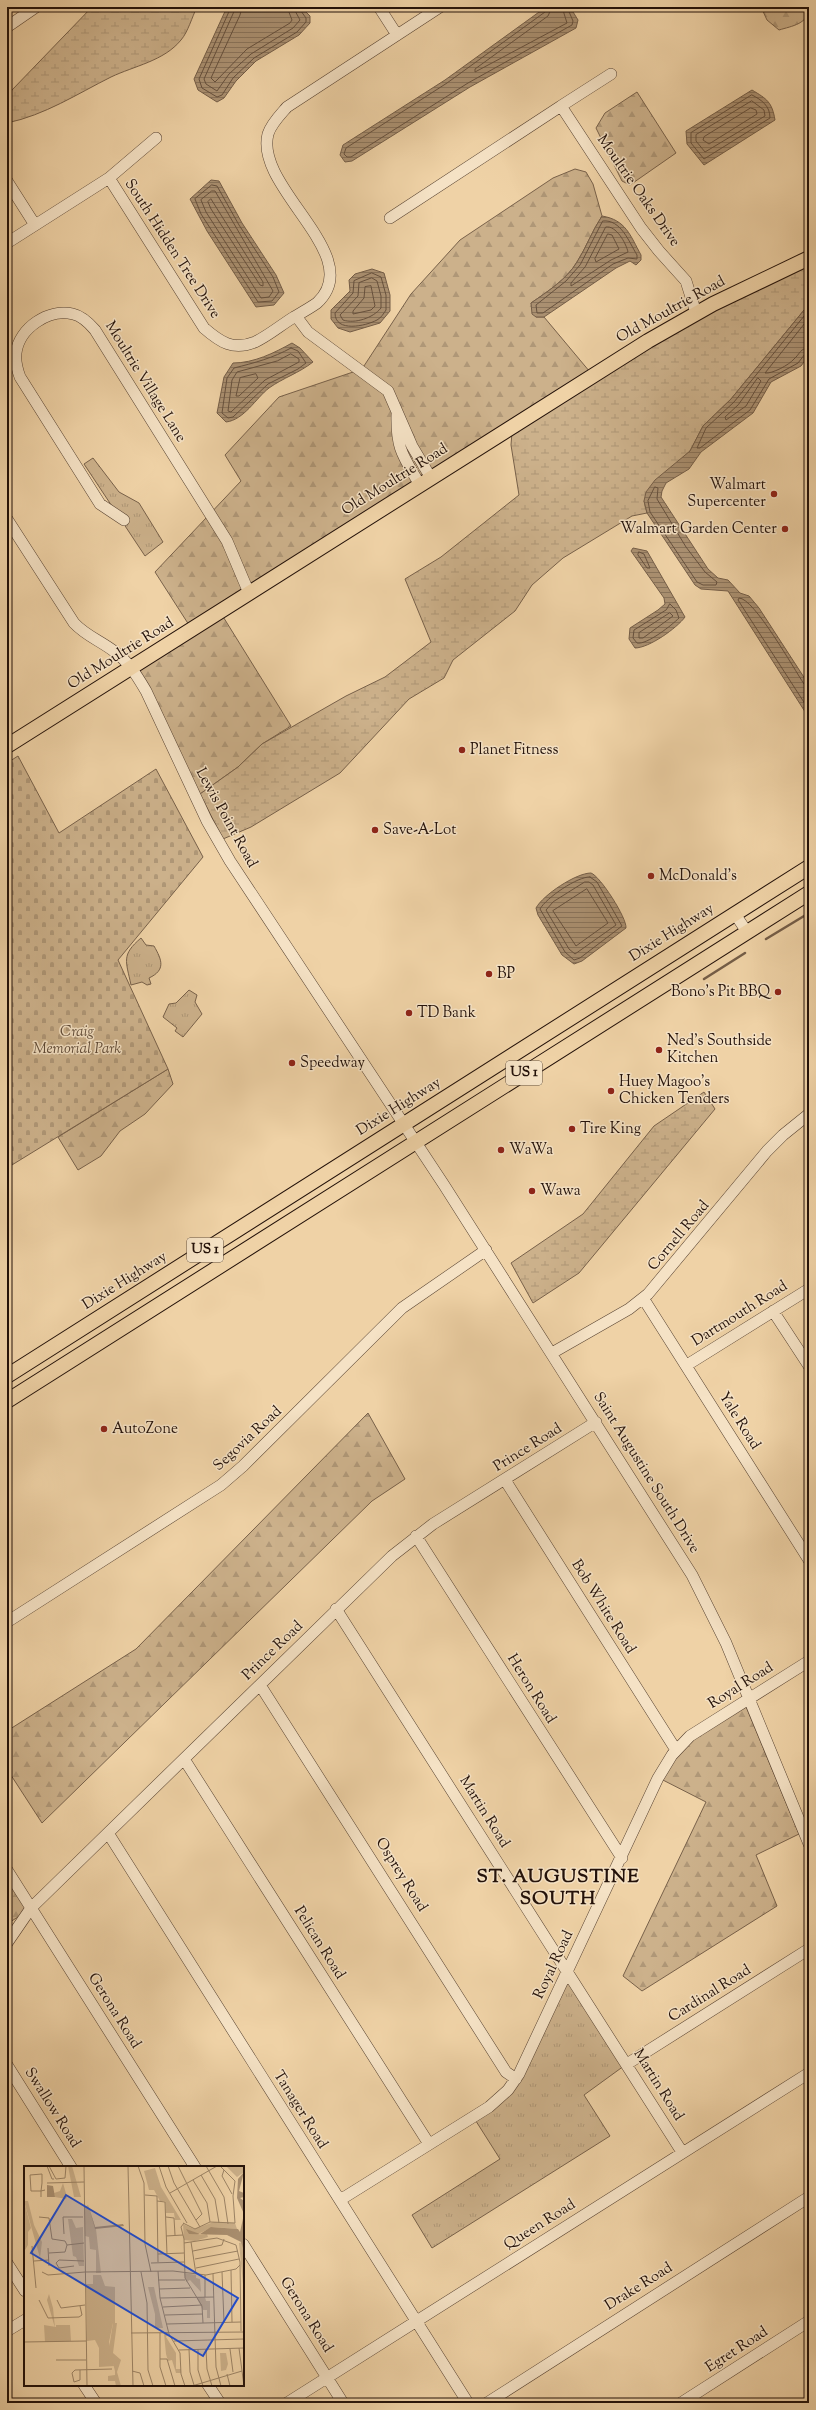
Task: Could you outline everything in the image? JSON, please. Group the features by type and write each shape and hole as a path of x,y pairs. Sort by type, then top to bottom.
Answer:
{"main road":[{"name":"Old Moultrie Road","path":"7,746 648,341 696,313 809,258"},
{"name":"Dixie Highway","path":"7,1376 809,867"},
{"name":"US 1","path":"7,1401 809,893"},
{"path":"80,1330 91,1347"}],"street":[{"path":"7,27 36,7"},
{"path":"379,7 398,35"},
{"name":"South Hidden Tree Drive","path":"109,178 204,328 221,342 242,347 257,341 317,302 326,290 331,270 325,252 273,170 267,147 268,134 275,120 287,107 440,7"},
{"path":"390,218 611,74"},
{"name":"Moultrie Oaks Drive","path":"561,106 650,240 686,281 696,313"},
{"path":"7,243 109,178 156,138"},
{"path":"7,181 35,225"},
{"name":"Moultrie Village Lane","path":"124,520 100,504 20,377 16,364 18,342 34,324 47,316 60,313 74,314 86,320 95,330 227,541 249,593"},
{"path":"296,316 308,332 388,391 397,413 396,437 401,453 426,481"},
{"name":"Lewis Point Road","path":"7,519 74,623 88,636 115,652 131,668 146,691 207,821 230,861 415,1142"},
{"path":"735,914 747,932"},
{"name":"Cornell Road","path":"552,1353 615,1317 643,1298 660,1283 767,1151 783,1135 809,1114"},
{"name":"Saint Augustine South Drive","path":"415,1142 552,1353 692,1575 726,1643 749,1699 805,1824 809,1844"},
{"name":"Segovia Road","path":"7,1622 220,1485 243,1466 402,1308 486,1250"},
{"name":"Dartmouth Road","path":"687,1365 809,1289"},
{"name":"Yale Road","path":"643,1298 687,1365 809,1560"},
{"path":"774,1311 809,1366"},
{"name":"Prince Road","path":"7,1943 31,1908 392,1556 416,1536 596,1422"},
{"name":"Bob White Road","path":"504,1480 676,1750"},
{"name":"Heron Road","path":"416,1536 622,1858"},
{"name":"Martin Road","path":"336,1609 682,2152"},
{"name":"Royal Road","path":"340,2200 489,2107 508,2090 516,2079 568,1972 662,1770 676,1750 696,1731 809,1661"},
{"name":"Osprey Road","path":"260,1684 506,2072 516,2079"},
{"name":"Pelican Road","path":"184,1759 429,2144"},
{"name":"Tanager Road","path":"108,1833 468,2403"},
{"name":"Gerona Road","path":"7,1870 194,2166"},
{"name":"Cardinal Road","path":"627,2064 809,1949"},
{"name":"Swallow Road","path":"7,2065 70,2166"},
{"name":"Queen Road","path":"287,2403 809,2073"},
{"name":"Drake Road","path":"487,2403 809,2197"},
{"name":"Gerona Road","path":"244,2246 343,2403"},
{"path":"7,2263 24,2290"},
{"path":"7,2331 24,2321"},
{"name":"Egret Road","path":"681,2403 809,2321"},
{"path":"85,2386 93,2402"},
{"path":"209,2386 220,2403"}],"green space":[{"path":"92,7 197,7 188,29 181,40 166,53 111,77 48,109 7,123 7,100 12,90"},
{"path":"761,7 809,7 808,13 803,21 779,30 767,20"},
{"path":"637,92 676,153 630,185 622,181 596,128 605,113"},
{"path":"575,169 586,172 593,184 602,216 573,268 556,285 531,303 536,317 544,317 590,372 189,625 155,572 241,481 225,455 279,397 362,369 411,294 460,240 553,178"},
{"path":"809,264 809,304 731,399 703,426 690,451 674,466 644,501 647,513 632,516 563,558 532,585 515,611 453,660 444,678 409,699 340,773 251,827 223,839 200,794 238,767 262,744 346,696 385,677 431,642 405,579 441,557 519,495 511,445 512,432 682,325"},
{"path":"93,458 119,492 139,503 163,542 145,556 84,464"},
{"path":"222,615 291,726 262,744 238,767 200,794 138,669"},
{"name":"Craig Memorial Park","path":"18,756 59,833 156,769 203,857 118,960 168,1069 7,1168 7,763"},
{"path":"141,938 146,945 154,946 161,964 158,972 149,978 151,984 147,985 142,982 131,985 127,964 128,954 130,949"},
{"path":"189,990 197,995 195,1002 202,1014 183,1037 175,1031 177,1028 163,1017 169,1004 176,1003"},
{"path":"168,1069 173,1084 145,1114 120,1131 101,1156 78,1170 58,1137"},
{"path":"704,1092 715,1109 579,1273 533,1303 511,1263 583,1214 654,1126"},
{"path":"368,1413 405,1479 372,1501 42,1823 7,1769 7,1731 136,1649"},
{"path":"744,1702 799,1834 756,1855 777,1906 642,1991 623,1976 706,1802 657,1777 676,1747"},
{"path":"7,1873 32,1908 7,1924"},
{"path":"567,1973 628,2063 584,2095 610,2136 432,2248 412,2215 500,2159 474,2118 503,2098"}],"water":[{"path":"227,7 301,7 310,16 310,23 299,35 256,61 236,81 224,98 217,102 198,90 194,79"},
{"path":"546,7 570,7 578,20 576,28 470,87 352,161 345,162 340,155 343,145 445,80"},
{"path":"752,90 768,102 775,120 704,165 687,144 686,131"},
{"path":"211,180 219,181 242,223 276,275 284,293 274,305 256,307 207,231 190,199"},
{"path":"602,216 617,221 622,225 630,235 641,255 641,260 636,265 630,261 616,268 544,317 536,317 532,314 531,303 556,285 573,268"},
{"path":"372,269 384,273 390,295 390,311 380,323 350,332 338,328 331,319 331,310 350,291 349,280 355,274"},
{"path":"809,304 809,355 801,366 771,382 753,413 701,452 689,469 666,483 661,497 708,569 718,578 728,580 740,593 749,596 759,608 809,685 809,718 728,591 701,589 695,585 647,513 644,501 646,492 655,480 690,451 703,426 731,399"},
{"path":"292,343 300,348 313,362 269,388 244,413 226,422 217,413 224,377 233,363 241,363 271,354"},
{"path":"633,548 647,551 685,617 662,637 648,645 635,648 629,639 630,628 665,604 664,598 631,551"},
{"path":"591,873 600,881 618,907 626,928 582,961 574,964 562,955 538,915 536,908 545,897 560,886 577,877"}],"waterway":[{"path":"766,939 809,913"},
{"path":"704,979 745,953"}],"place":[{"name":"Walmart Supercenter","path":"774,494"},
{"name":"Walmart Garden Center","path":"785,529"},
{"name":"Planet Fitness","path":"462,750"},
{"name":"Save-A-Lot","path":"375,830"},
{"name":"McDonald's","path":"651,876"},
{"name":"BP","path":"489,974"},
{"name":"Bono's Pit BBQ","path":"778,992"},
{"name":"TD Bank","path":"409,1013"},
{"name":"Ned's Southside Kitchen","path":"659,1050"},
{"name":"Speedway","path":"292,1063"},
{"name":"Huey Magoo's Chicken Tenders","path":"611,1091"},
{"name":"Tire King","path":"572,1129"},
{"name":"WaWa","path":"501,1150"},
{"name":"Wawa","path":"532,1191"},
{"name":"AutoZone","path":"104,1429"}],"district":[{"name":"ST. AUGUSTINE SOUTH","path":"558,1888"}]}
